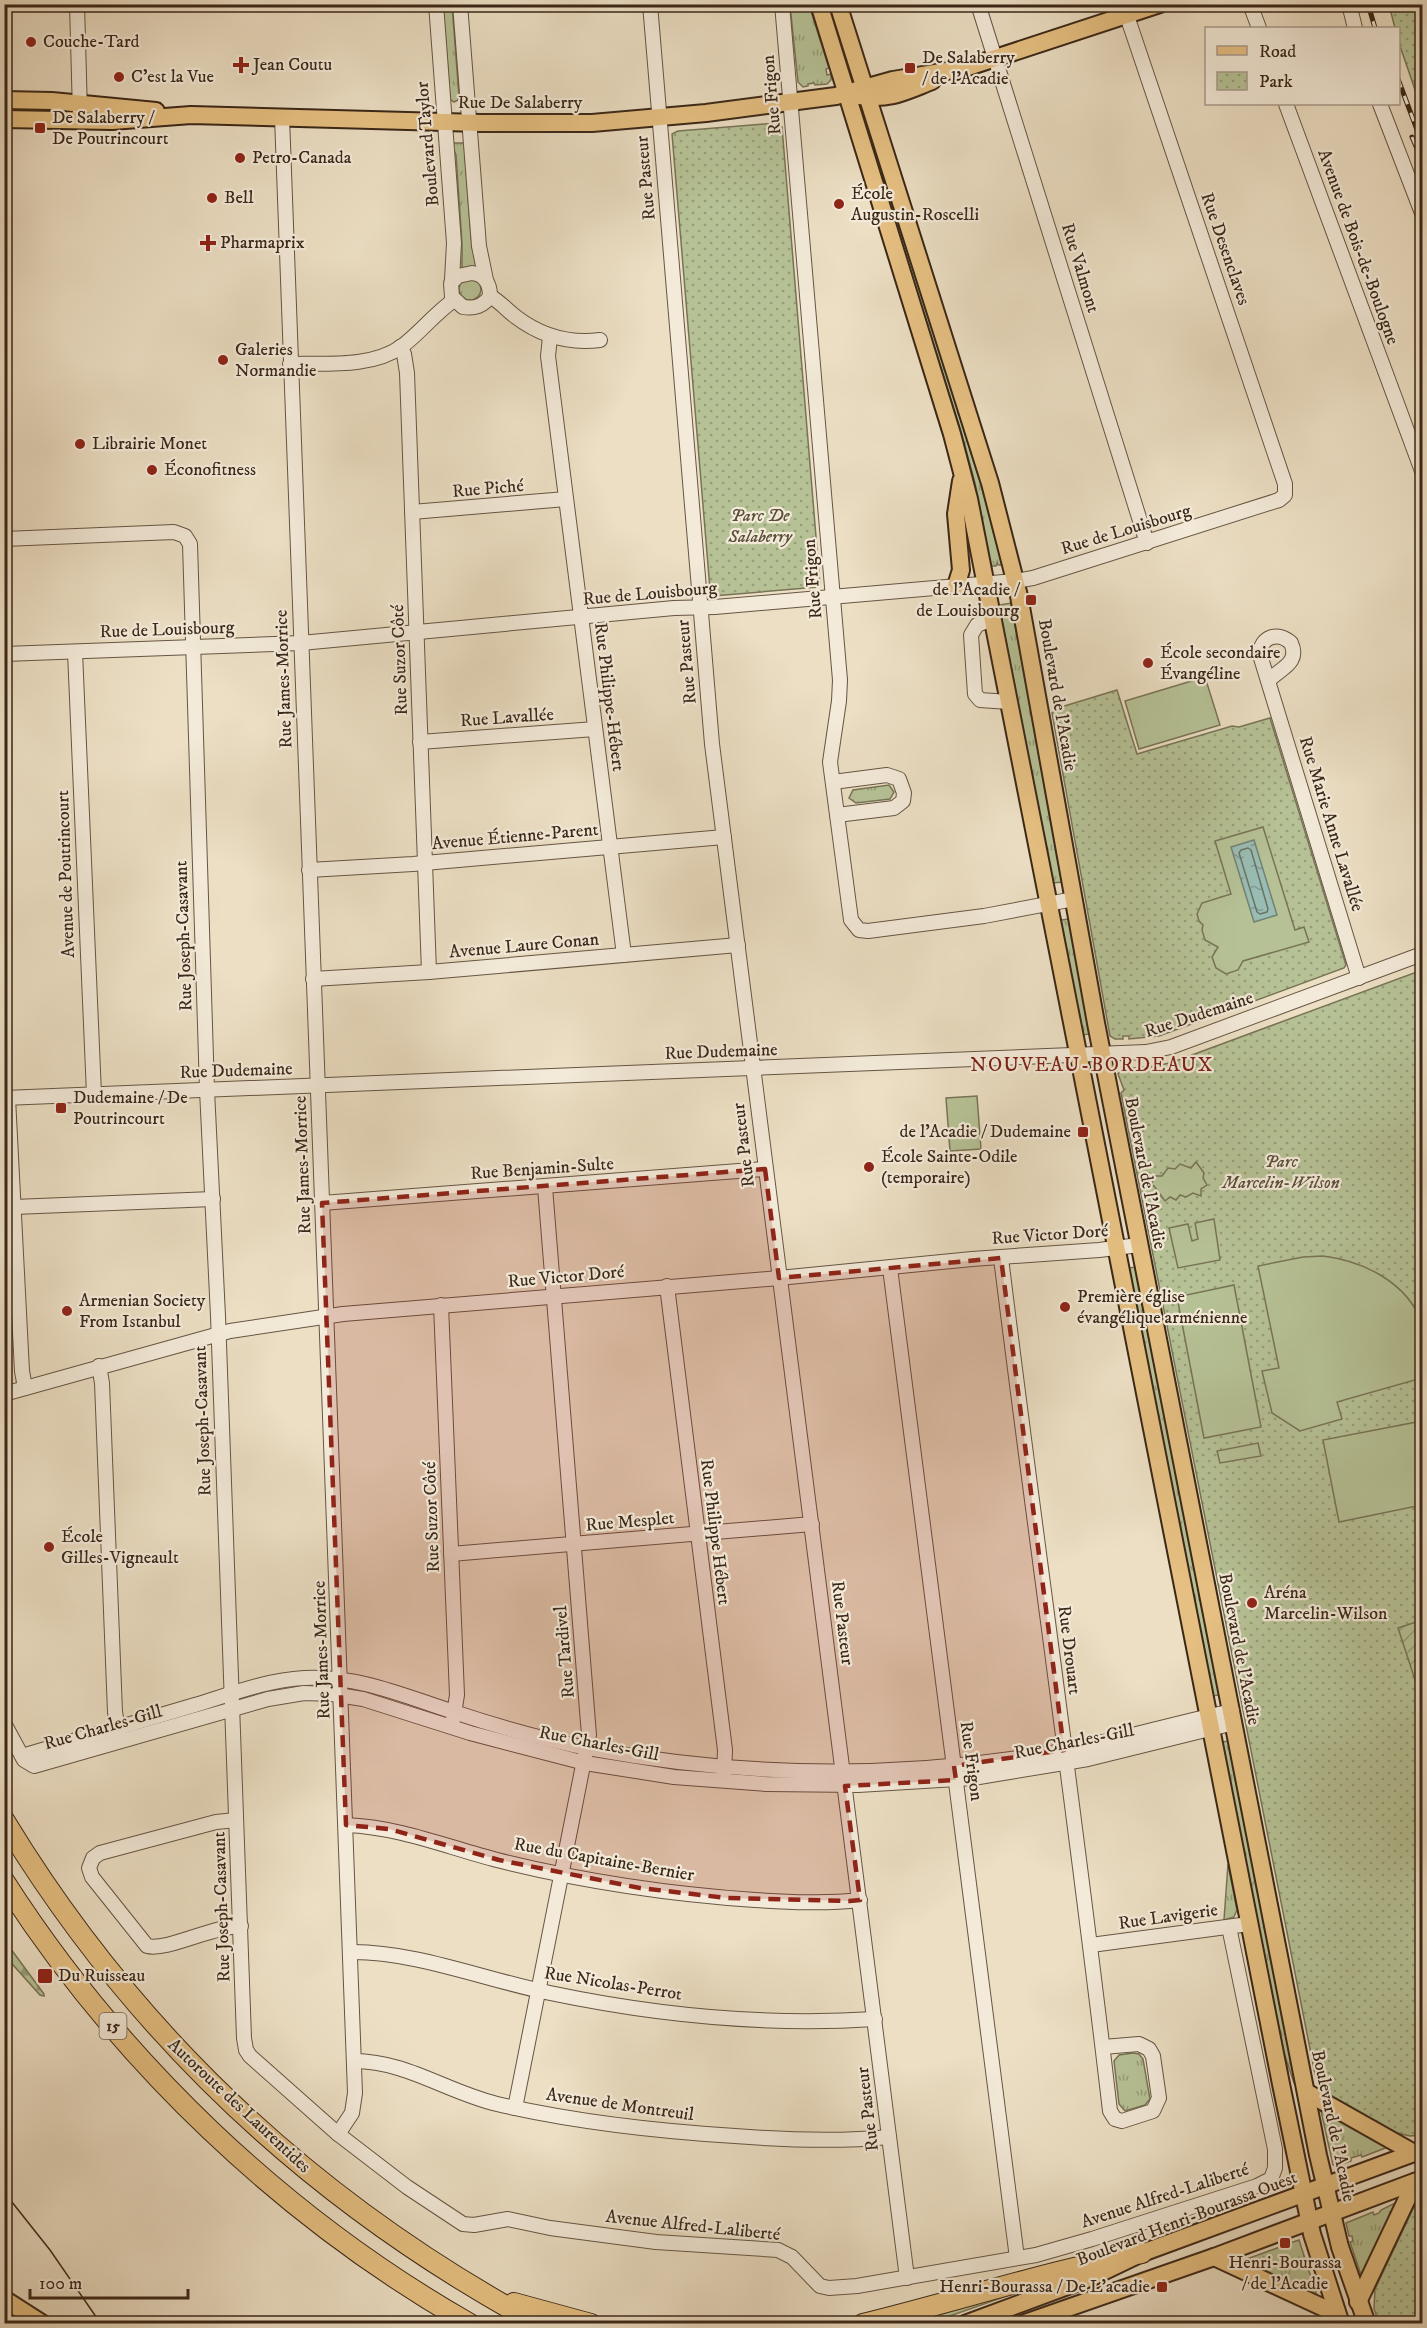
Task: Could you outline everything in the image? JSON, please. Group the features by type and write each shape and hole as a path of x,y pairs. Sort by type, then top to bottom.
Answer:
{"highway":[{"name":"Autoroute des Laurentides","path":"4,1820 52,1894 105,1965 157,2027 220,2092 287,2154 343,2199 417,2252 538,2324"},
{"name":"Autoroute des Laurentides","path":"4,1881 44,1939 103,2014 195,2114 296,2204 354,2249 418,2293 470,2324"},
{"path":"863,2324 1086,2264 1142,2253"},
{"path":"418,2293 462,2324"},
{"path":"488,2296 558,2313 591,2324"}],"main road":[{"path":"819,4 962,471 1309,2221 1339,2319"},
{"name":"Boulevard de l'Acadie","path":"838,4 990,483 1015,581 1102,1055 1325,2187 1366,2324"},
{"name":"Rue De Salaberry","path":"4,118 134,108 191,116 469,123 574,123 659,118 865,93 879,99 897,95 965,68 1160,4"},
{"name":"Rue De Salaberry","path":"4,100 52,101 80,113"},
{"path":"956,586 961,570 956,514 962,471"},
{"path":"1306,2092 1418,2152"},
{"name":"Boulevard Henri-Bourassa Ouest","path":"965,2324 1092,2277 1142,2253 1418,2152"},
{"path":"1022,2324 1214,2257 1419,2181"},
{"path":"1358,2302 1419,2181"},
{"path":"1214,2257 1339,2319"},
{"path":"4,2298 43,2324"}],"street":[{"path":"77,4 80,113"},
{"name":"Boulevard Taylor","path":"436,4 454,243 452,280"},
{"path":"460,4 479,246 490,296 529,327 550,337 568,341 600,340"},
{"name":"Rue Pasteur","path":"650,4 711,734 907,2278"},
{"name":"Rue Frigon","path":"782,4 840,689 830,756 850,917 859,930 868,932 971,918 1074,899"},
{"name":"Rue Valmont","path":"978,4 1147,543"},
{"path":"1250,4 1259,27"},
{"path":"1349,4 1356,27"},
{"name":"Rue Desenclaves","path":"1126,16 1285,484 1285,495"},
{"name":"Avenue de Bois-de-Boulogne","path":"1286,105 1422,471"},
{"path":"1380,105 1422,213"},
{"name":"Rue James-Morrice","path":"282,117 354,2061 354,2108 349,2120 338,2134"},
{"path":"486,280 480,274 462,274 452,280 450,290 454,300 463,307 472,308 484,303 490,296"},
{"path":"290,364 358,361 383,356 400,347 454,300"},
{"name":"Rue Philippe-Hébert","path":"550,337 548,356 624,955"},
{"name":"Rue Suzor Côté","path":"400,347 404,354 407,373 429,972"},
{"name":"Rue de Louisbourg","path":"4,654 301,643 1015,581 1033,578 1147,543 1275,502 1285,495"},
{"name":"Rue Piché","path":"412,512 566,500"},
{"name":"Rue Joseph-Casavant","path":"4,539 174,532 188,538 190,547 207,1090 246,2050"},
{"path":"992,619 977,625 971,635 975,694 980,700 1009,702"},
{"name":"Avenue de Poutrincourt","path":"75,652 94,1094"},
{"name":"Rue Marie Anne Lavallée","path":"1269,680 1359,978"},
{"name":"Rue Lavallée","path":"420,742 596,729"},
{"path":"833,782 889,775 899,779 904,793 901,804 894,808 837,815"},
{"name":"Avenue Étienne-Parent","path":"309,870 424,863 724,837"},
{"name":"Avenue Laure Conan","path":"313,979 429,972 738,945"},
{"name":"Rue Dudemaine","path":"6,1098 1146,1052 1168,1048 1422,954"},
{"path":"6,1098 22,1371 25,1388"},
{"name":"Rue Benjamin-Sulte","path":"322,1203 765,1169"},
{"name":"Rue Tardivel","path":"515,2108 588,1748 589,1731 545,1187"},
{"path":"14,1207 213,1198"},
{"name":"Rue Victor Doré","path":"4,1394 99,1366 260,1325 441,1305 780,1278 1140,1245"},
{"name":"Rue Drouart","path":"1001,1258 1091,1946 1103,2047 1112,2115 1115,2119 1122,2121 1153,2111 1159,2098 1153,2056 1149,2049 1139,2044 1103,2047"},
{"name":"Rue Frigon","path":"890,1268 1017,2258"},
{"name":"Rue Philippe Hébert","path":"666,1286 725,1750 724,1774"},
{"name":"Rue Suzor Côté","path":"441,1305 457,1695 451,1727"},
{"path":"99,1366 102,1383 119,1735"},
{"name":"Rue Mesplet","path":"451,1554 812,1524"},
{"name":"Rue Charles-Gill","path":"4,1723 22,1756 27,1763 34,1766 232,1694 291,1679 340,1680 375,1685 455,1713 588,1748 724,1774"},
{"name":"Rue Charles-Gill","path":"119,1735 287,1694 311,1693 341,1695 381,1704 451,1727 585,1762 657,1775 724,1774 844,1779 955,1773 1066,1757 1233,1717"},
{"path":"236,1820 216,1822 100,1853 91,1861 89,1868 99,1886 147,1946 159,1946 217,1928 241,1926"},
{"name":"Rue du Capitaine-Bernier","path":"346,1825 395,1830 491,1858 563,1875 640,1888 728,1898 789,1901 860,1900"},
{"name":"Rue Lavigerie","path":"1091,1946 1250,1924"},
{"name":"Avenue Alfred-Laliberté","path":"246,2050 338,2134 407,2187 466,2225 508,2219 550,2228 656,2242 778,2250 789,2254 814,2283 826,2288 857,2286 1017,2258 1092,2240 1269,2181 1274,2172 1275,2149 1229,1927"},
{"name":"Rue Nicolas-Perrot","path":"350,1952 395,1955 540,1991 609,2004 734,2018 875,2019"},
{"name":"Avenue de Montreuil","path":"354,2061 394,2065 467,2095 515,2108 604,2124 690,2133 800,2139 889,2137"}],"highlighted area":[{"path":"765,1169 779,1278 1001,1258 1064,1750 954,1766 956,1780 845,1786 860,1900 727,1898 640,1888 499,1860 389,1829 346,1825 322,1203"}],"green space":[{"path":"443,5 452,5 459,96 454,102 450,99"},
{"path":"790,5 809,5 829,68 826,69 827,75 831,74 831,80 827,84 815,85 814,83 803,87 798,82"},
{"path":"1389,5 1422,5 1422,110 1400,46 1400,27 1395,27"},
{"name":"Parc De Salaberry","path":"777,123 782,127 820,585 713,596 710,589 672,134 678,131"},
{"path":"868,123 982,488 1003,565 997,563 996,566 991,566 975,483 962,435 864,124"},
{"path":"451,143 466,143 471,238 476,266 464,269 462,267 456,155"},
{"path":"470,278 478,281 481,289 478,297 470,300 462,297 459,289 462,281"},
{"path":"1011,603 1062,882 1053,883 999,605"},
{"path":"1205,677 1220,725 1139,749 1125,701"},
{"path":"1117,690 1137,754 1232,726 1239,727 1270,718 1346,965 1344,968 1159,1036 1129,1039 1129,1036 1123,1036 1123,1039 1115,1039 1110,1036 1052,713 1058,708"},
{"path":"889,785 894,792 890,799 856,803 849,798 853,790"},
{"path":"1263,827 1295,930 1304,927 1309,942 1243,961 1238,970 1226,974 1216,968 1212,957 1218,947 1205,940 1203,925 1197,914 1202,903 1231,894 1215,841"},
{"path":"1069,919 1089,1034 1083,1035 1061,920"},
{"name":"Parc Marcelin-Wilson","path":"1422,970 1422,2135 1410,2136 1397,2133 1332,2097 1319,2084 1315,2074 1121,1093 1124,1090 1118,1074 1122,1069 1173,1062"},
{"path":"977,1096 981,1149 950,1151 946,1098"},
{"path":"1196,1162 1204,1173 1203,1178 1207,1185 1201,1189 1201,1196 1193,1193 1186,1197 1180,1195 1176,1200 1170,1197 1165,1201 1151,1185 1155,1176 1162,1176 1168,1168 1175,1169 1180,1164 1191,1168"},
{"path":"1214,1219 1220,1260 1178,1268 1169,1228 1188,1224 1192,1241 1198,1239 1195,1223"},
{"path":"1323,1256 1368,1269 1395,1285 1406,1296 1422,1323 1424,1350 1422,1378 1337,1402 1342,1419 1300,1431 1272,1413 1262,1371 1279,1368 1258,1266 1303,1257"},
{"path":"1135,1267 1219,1695 1213,1696 1129,1268"},
{"path":"1234,1285 1261,1427 1204,1438 1177,1297"},
{"path":"1422,1421 1422,1505 1339,1522 1323,1440"},
{"path":"1258,1443 1261,1456 1220,1463 1217,1451"},
{"path":"1422,1620 1422,1701 1398,1628"},
{"path":"1229,1741 1296,2082 1294,2083 1284,2053 1222,1742"},
{"path":"1228,1864 1237,1910 1234,1917 1224,1920"},
{"path":"5,1941 44,1996 40,1995 5,1956"},
{"path":"1139,2054 1143,2059 1150,2099 1145,2105 1125,2111 1119,2104 1114,2061 1119,2055"},
{"path":"1323,2109 1388,2147 1362,2157 1361,2155 1351,2158 1351,2161 1337,2166 1333,2165 1321,2111"},
{"path":"1422,2197 1422,2323 1379,2323 1374,2309 1375,2289 1414,2207"},
{"path":"1393,2204 1397,2206 1362,2278 1350,2242 1353,2241 1352,2236 1349,2236 1346,2223 1373,2212 1374,2215 1379,2213"},
{"path":"1299,2240 1317,2296 1241,2261 1280,2247 1281,2249"},
{"path":"1055,2279 930,2323 878,2324"}],"water":[{"path":"1254,840 1277,915 1254,922 1231,847"}],"tram line":[{"path":"4,2192 50,2250 101,2324"}],"railway":[{"path":"1368,4 1375,27"},
{"path":"1400,84 1422,143"},
{"path":"1412,137 1422,160"}],"place":[{"name":"Couche-Tard","path":"31,42"},
{"name":"Jean Coutu","path":"241,65"},
{"name":"De Salaberry / de l'Acadie","path":"910,68"},
{"name":"C'est la Vue","path":"119,77"},
{"name":"De Salaberry / De Poutrincourt","path":"40,128"},
{"name":"Petro-Canada","path":"240,158"},
{"name":"Bell","path":"212,198"},
{"name":"École Augustin-Roscelli","path":"839,204"},
{"name":"Pharmaprix","path":"208,243"},
{"name":"Galeries Normandie","path":"223,360"},
{"name":"Librairie Monet","path":"80,444"},
{"name":"Éconofitness","path":"152,470"},
{"name":"de l'Acadie / de Louisbourg","path":"1031,600"},
{"name":"École secondaire Évangéline","path":"1148,663"},
{"name":"Dudemaine / De Poutrincourt","path":"61,1108"},
{"name":"de l'Acadie / Dudemaine","path":"1083,1132"},
{"name":"École Sainte-Odile (temporaire)","path":"869,1167"},
{"name":"Première église évangélique arménienne","path":"1065,1307"},
{"name":"Armenian Society From Istanbul","path":"67,1311"},
{"name":"École Gilles-Vigneault","path":"49,1547"},
{"name":"Aréna Marcelin-Wilson","path":"1252,1603"},
{"name":"Du Ruisseau","path":"45,1976"},
{"name":"Henri-Bourassa / de l'Acadie","path":"1285,2243"},
{"name":"Henri-Bourassa / De L'acadie","path":"1162,2287"}],"district":[{"name":"NOUVEAU-BORDEAUX","path":"1092,1065"}]}
